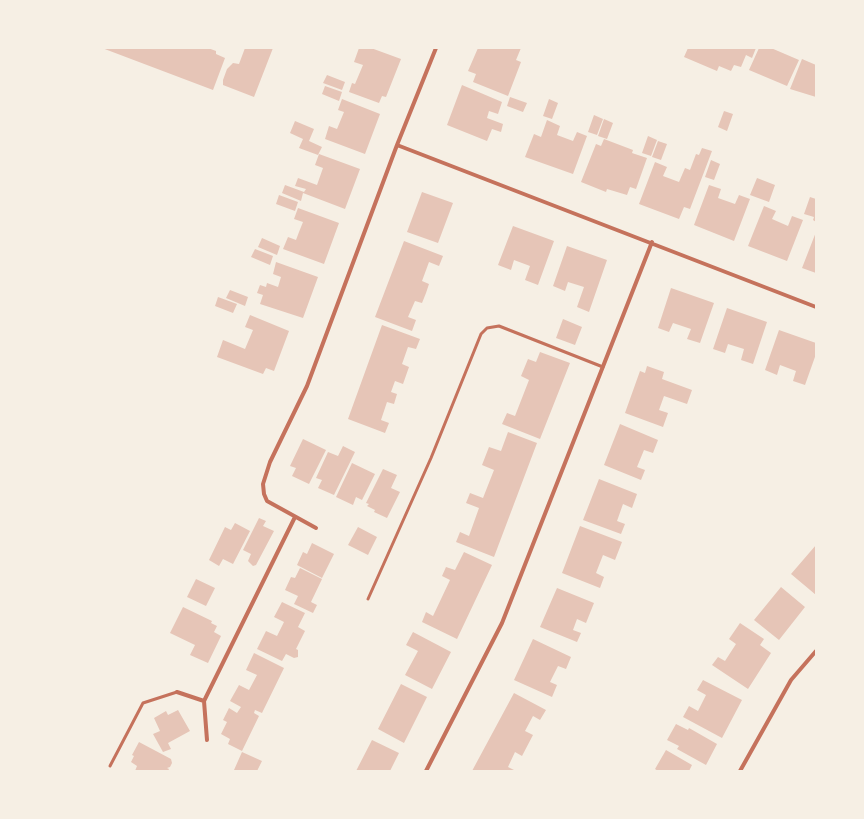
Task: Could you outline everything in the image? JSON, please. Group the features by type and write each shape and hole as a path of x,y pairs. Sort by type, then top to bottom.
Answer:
{"street":[{"path":"316,528 267,501 264,494 263,484 270,462 307,386 436,48"},
{"path":"398,145 652,242 816,307"},
{"path":"426,771 502,623 652,242"},
{"path":"207,740 204,701 295,517"},
{"path":"740,771 791,680 816,651"},
{"path":"177,692 204,701"}],"lane":[{"path":"368,598 431,458 481,334 488,328 499,326 603,367"},
{"path":"110,766 143,703 177,692"}],"building":[{"path":"102,48 208,48 216,51 216,54 225,58 213,90"},
{"path":"245,48 273,48 254,97 223,85 223,80 227,69 233,63 239,64"},
{"path":"359,48 371,48 401,59 386,97 382,96 379,103 349,92 352,83 355,84 363,65 354,62"},
{"path":"478,48 521,48 516,60 521,62 508,96 473,82 476,74 468,71"},
{"path":"688,48 756,48 752,58 746,55 741,67 734,65 731,71 719,66 717,71 684,57"},
{"path":"759,48 771,48 799,60 787,86 749,70"},
{"path":"802,59 816,65 816,97 790,89"},
{"path":"327,75 345,82 342,90 323,83"},
{"path":"462,85 502,102 498,114 489,111 487,118 503,124 501,132 492,129 487,141 447,125"},
{"path":"325,86 342,92 339,101 322,94"},
{"path":"510,97 527,103 523,112 507,106"},
{"path":"342,99 380,114 365,154 325,139 329,126 337,129 344,112 338,110"},
{"path":"549,99 558,103 552,119 543,116"},
{"path":"724,111 733,114 727,131 718,127"},
{"path":"594,115 603,119 597,135 588,132"},
{"path":"604,119 613,123 607,139 598,136"},
{"path":"547,120 560,126 557,135 573,141 577,132 587,136 573,174 525,157 534,134 541,137"},
{"path":"295,121 314,129 309,141 322,147 318,155 299,148 303,139 290,133"},
{"path":"648,136 657,140 651,156 642,153"},
{"path":"604,139 633,150 632,153 647,158 636,189 630,187 627,195 607,189 606,192 581,182 596,144 601,146"},
{"path":"658,141 667,144 661,160 652,157"},
{"path":"702,148 712,151 690,209 684,207 679,219 639,204 655,162 667,167 663,176 679,182 685,168 690,170 696,154 699,155"},
{"path":"319,154 360,169 345,209 303,193 301,201 282,193 285,185 304,192 306,189 295,186 298,178 317,185 323,168 315,165"},
{"path":"711,160 720,164 714,180 705,177"},
{"path":"757,178 775,185 769,202 750,195"},
{"path":"709,185 721,189 718,198 735,204 739,195 750,199 734,241 694,225"},
{"path":"422,192 453,203 438,243 407,232"},
{"path":"279,195 298,202 295,211 276,204"},
{"path":"810,197 816,199 816,222 813,220 814,217 804,214"},
{"path":"764,206 776,211 772,219 788,226 792,216 803,220 787,261 748,246"},
{"path":"298,208 339,223 324,264 283,249 288,237 296,240 303,222 294,219"},
{"path":"513,226 554,241 538,285 525,280 530,266 514,260 511,270 498,265"},
{"path":"816,232 816,273 802,268"},
{"path":"262,238 280,246 277,255 258,247"},
{"path":"404,241 443,256 439,266 429,262 422,281 429,284 426,293 422,303 415,301 408,317 416,320 412,331 375,317"},
{"path":"567,246 607,260 589,312 577,307 584,287 568,282 565,291 553,286"},
{"path":"255,249 273,256 270,265 251,257"},
{"path":"276,262 318,277 303,318 260,304 263,295 257,293 260,285 266,287 267,283 278,287 281,277 273,274"},
{"path":"671,288 714,303 700,343 687,339 691,329 673,323 669,332 658,328"},
{"path":"230,290 248,297 245,306 226,298"},
{"path":"218,297 237,304 233,313 215,306"},
{"path":"727,308 767,322 753,364 741,360 744,349 728,344 725,353 713,349"},
{"path":"250,315 289,331 274,371 266,368 263,374 217,357 223,340 245,349 253,330 245,327"},
{"path":"563,319 582,327 575,345 556,338"},
{"path":"382,325 420,339 416,349 408,347 402,364 409,367 403,384 395,381 391,392 397,394 394,404 387,402 381,420 389,423 385,433 348,419"},
{"path":"779,330 816,343 816,354 805,385 793,381 796,371 780,365 777,375 765,370"},
{"path":"540,352 570,363 540,439 502,424 507,413 515,416 529,380 521,376 528,359 536,362"},
{"path":"647,366 664,372 662,379 692,390 687,404 664,396 659,410 668,413 663,427 625,413 640,371 645,373"},
{"path":"620,424 658,440 653,453 644,450 637,467 645,470 641,480 604,465"},
{"path":"508,432 537,443 494,557 456,542 460,532 469,536 479,508 466,503 470,493 483,498 494,470 482,465 489,447 501,451"},
{"path":"303,439 326,450 309,484 292,476 296,468 290,466"},
{"path":"343,446 355,452 334,495 318,488 322,480 316,478 328,452 338,456"},
{"path":"352,463 375,474 362,500 356,497 353,505 336,497"},
{"path":"383,469 397,475 391,488 400,492 387,518 374,512 375,510 367,506 369,504 366,503"},
{"path":"599,479 637,494 632,508 623,504 617,521 625,524 621,534 583,520"},
{"path":"259,518 266,521 263,526 274,531 256,565 253,566 248,561 251,554 243,550"},
{"path":"235,523 250,531 233,564 223,559 219,566 209,560 225,527 231,530"},
{"path":"580,526 622,542 615,560 603,555 596,573 604,577 600,588 562,573"},
{"path":"358,527 377,537 368,555 348,545"},
{"path":"312,543 334,554 322,578 297,565 303,552 307,554"},
{"path":"816,545 816,595 791,574"},
{"path":"464,552 492,565 457,639 422,622 426,612 433,616 450,580 442,576 446,567 455,570"},
{"path":"300,568 322,579 311,602 317,605 313,613 294,604 298,596 285,590 291,577 295,578"},
{"path":"196,579 215,588 206,606 187,597"},
{"path":"781,587 805,607 779,640 754,620"},
{"path":"557,588 594,603 586,623 577,619 573,630 581,633 577,642 540,627"},
{"path":"282,602 305,613 298,627 305,631 296,649 298,650 298,657 294,658 286,654 282,661 257,649 266,631 277,636 284,622 274,617"},
{"path":"183,607 212,621 211,623 217,626 214,632 221,636 208,663 190,655 195,645 170,633"},
{"path":"740,623 764,639 760,645 771,653 748,689 712,665 718,657 725,661 736,644 729,639"},
{"path":"413,632 451,652 432,689 405,675 418,651 406,645"},
{"path":"533,639 571,657 566,669 558,666 550,682 557,685 552,697 514,680"},
{"path":"254,653 284,668 262,713 255,710 254,713 259,716 242,751 228,744 230,739 221,734 227,722 223,720 229,708 237,713 241,707 230,701 239,685 249,690 257,675 246,670"},
{"path":"703,680 742,700 722,738 683,717 689,706 698,711 706,695 697,690"},
{"path":"401,684 427,697 404,743 378,729"},
{"path":"514,693 546,710 540,720 533,716 525,731 533,735 522,756 515,752 508,767 516,771 472,771"},
{"path":"178,710 190,731 168,743 171,749 163,752 153,734 160,731 154,718 166,711 168,715"},
{"path":"676,724 688,730 689,728 717,744 706,765 677,749 679,746 667,740"},
{"path":"372,740 399,753 390,771 356,771"},
{"path":"139,742 171,759 172,763 170,767 167,768 169,769 168,771 135,771 137,766 131,762 134,756 132,755"},
{"path":"666,750 692,765 689,771 658,771 655,769"},
{"path":"242,752 262,761 257,771 234,770"}]}
